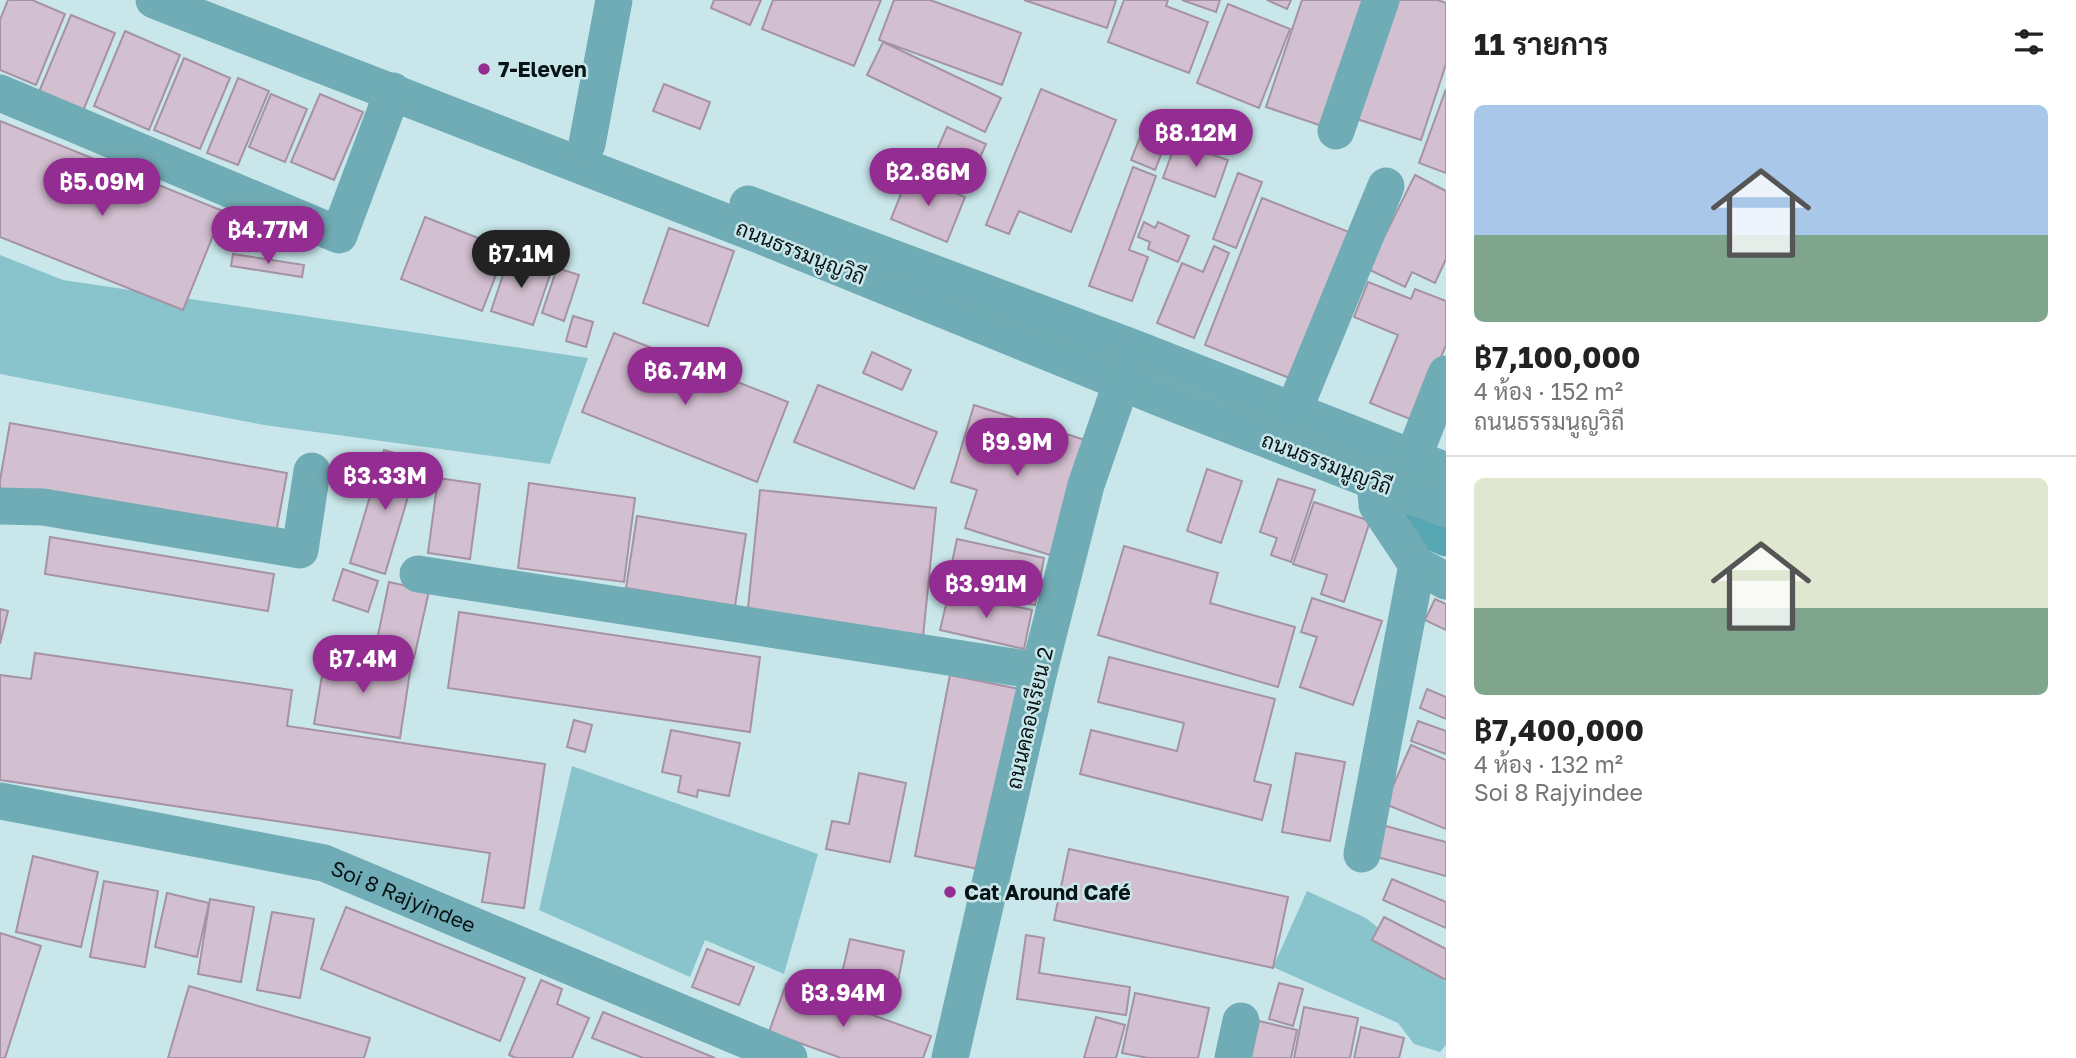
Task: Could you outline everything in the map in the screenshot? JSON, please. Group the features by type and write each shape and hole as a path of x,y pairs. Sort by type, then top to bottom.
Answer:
{"street":[{"name":"ถนนธรรมนูญวิถี","path":"155,0 762,236 1121,382 1444,508"},
{"name":"ถนนธรรมนูญวิถี","path":"203,0 1134,348 1446,471"},
{"path":"587,144 614,0"},
{"path":"1336,131 1381,0"},
{"path":"0,93 339,235 393,91"},
{"path":"1293,412 1386,186"},
{"name":"ถนนคลองเรียน 2","path":"950,1058 1039,671 1086,485 1134,348"},
{"path":"1413,458 1446,374"},
{"path":"0,506 43,507 300,550 312,471"},
{"path":"1362,854 1432,573 1377,505 1386,486"},
{"path":"418,574 1039,671"},
{"name":"Soi 8 Rajyindee","path":"0,801 324,863 789,1058"},
{"path":"1233,1058 1241,1021"}],"shaded area":[{"path":"0,255 63,280 588,358 550,464 264,425 0,374"},
{"path":"572,766 818,854 784,974 705,940 690,977 539,910"},
{"path":"1307,891 1366,918 1446,982 1446,1045 1440,1052 1414,1044 1398,1023 1273,967"}],"building":[{"path":"8,0 32,0 65,14 36,85 0,70 0,20"},
{"path":"714,0 761,0 750,25 711,8"},
{"path":"773,0 881,0 854,66 762,29"},
{"path":"894,0 930,0 1021,33 1002,85 879,40"},
{"path":"1024,0 1116,0 1107,28"},
{"path":"1124,0 1168,0 1166,6 1208,22 1189,73 1108,42"},
{"path":"1182,0 1220,0 1216,12"},
{"path":"1267,0 1291,0 1287,9"},
{"path":"1302,0 1369,0 1325,127 1266,107"},
{"path":"1392,0 1438,0 1446,3 1446,64 1421,140 1354,118"},
{"path":"1228,4 1290,29 1259,108 1197,83"},
{"path":"71,15 115,33 83,111 39,92"},
{"path":"125,31 180,55 149,130 94,106"},
{"path":"883,42 1001,98 985,132 867,75"},
{"path":"184,58 230,78 200,149 154,130"},
{"path":"238,78 269,91 238,165 207,153"},
{"path":"664,84 710,102 700,129 653,111"},
{"path":"1041,89 1116,120 1071,232 1019,211 1009,234 986,225"},
{"path":"1446,89 1446,173 1419,163"},
{"path":"271,94 307,109 285,162 249,147"},
{"path":"320,94 363,112 334,180 291,162"},
{"path":"0,121 223,211 183,310 0,237"},
{"path":"947,127 986,144 966,190 927,173"},
{"path":"1144,127 1168,137 1155,170 1131,160"},
{"path":"1176,142 1228,160 1215,197 1163,178"},
{"path":"1133,167 1156,176 1129,250 1148,257 1132,301 1089,286"},
{"path":"1238,173 1262,182 1236,248 1213,239"},
{"path":"909,174 965,197 947,242 891,219"},
{"path":"1415,175 1446,191 1446,259 1435,283 1412,272 1405,287 1368,269"},
{"path":"1262,198 1349,232 1292,379 1205,345"},
{"path":"425,217 506,249 482,311 401,279"},
{"path":"1144,222 1155,228 1158,222 1189,236 1178,262 1148,249 1150,242 1138,237"},
{"path":"669,228 734,251 708,326 643,303"},
{"path":"1214,246 1229,253 1194,338 1157,323 1182,263 1203,272"},
{"path":"233,254 304,265 302,277 231,266"},
{"path":"510,254 552,269 533,325 491,311"},
{"path":"557,268 579,275 564,321 542,313"},
{"path":"1368,282 1411,299 1415,289 1446,301 1446,345 1415,421 1370,403 1398,335 1354,317"},
{"path":"573,316 593,322 586,347 566,341"},
{"path":"614,333 788,402 757,482 582,412"},
{"path":"872,352 911,370 902,390 863,373"},
{"path":"818,385 937,432 914,489 794,442"},
{"path":"974,405 1085,440 1050,555 965,528 977,490 951,482"},
{"path":"10,423 287,473 274,544 0,495"},
{"path":"384,450 419,460 385,574 350,563"},
{"path":"1207,469 1242,481 1221,543 1187,531"},
{"path":"438,478 480,484 470,559 428,553"},
{"path":"1278,479 1315,490 1291,562 1271,555 1277,538 1260,532"},
{"path":"529,483 635,498 624,582 518,568"},
{"path":"760,490 936,508 923,637 747,618"},
{"path":"1314,502 1370,521 1344,602 1321,594 1327,575 1293,564"},
{"path":"637,516 746,534 735,606 626,588"},
{"path":"50,537 274,574 268,611 45,574"},
{"path":"957,539 1044,558 1035,605 947,586"},
{"path":"1124,546 1218,573 1210,603 1295,627 1278,687 1098,635"},
{"path":"343,569 378,581 368,612 333,600"},
{"path":"389,582 429,591 414,658 375,650"},
{"path":"949,592 1032,610 1024,649 940,630"},
{"path":"1312,598 1382,621 1353,705 1300,687 1317,637 1301,632"},
{"path":"1435,599 1446,604 1446,630 1425,620"},
{"path":"0,609 8,611 0,644"},
{"path":"459,612 760,657 750,732 448,688"},
{"path":"326,651 411,665 400,738 314,724"},
{"path":"35,653 292,690 287,726 545,764 524,908 482,902 490,853 0,780 0,675 31,679"},
{"path":"1109,657 1275,699 1254,781 1271,785 1262,820 1080,774 1091,730 1177,751 1184,723 1098,702"},
{"path":"950,675 1019,689 983,870 915,856"},
{"path":"1427,689 1446,697 1446,719 1420,708"},
{"path":"574,720 592,725 585,752 567,747"},
{"path":"1418,721 1446,731 1446,754 1411,741"},
{"path":"671,730 740,743 729,796 698,790 697,797 678,792 681,776 662,772"},
{"path":"1411,745 1446,760 1446,829 1385,804"},
{"path":"1296,753 1345,762 1330,841 1282,832"},
{"path":"859,773 906,783 890,862 826,849 832,821 849,824"},
{"path":"1378,824 1446,842 1446,876 1370,855"},
{"path":"1069,849 1288,897 1273,968 1054,920"},
{"path":"33,856 98,872 81,947 16,932"},
{"path":"1392,879 1446,902 1446,928 1383,900"},
{"path":"104,881 158,891 145,967 90,957"},
{"path":"167,893 209,903 197,957 155,947"},
{"path":"210,899 254,907 241,982 198,974"},
{"path":"346,907 525,978 500,1041 321,969"},
{"path":"272,912 314,919 300,998 257,990"},
{"path":"1384,917 1446,949 1446,980 1372,940"},
{"path":"0,933 41,946 5,1058 0,1058"},
{"path":"1026,935 1044,938 1039,973 1130,987 1126,1015 1017,999"},
{"path":"850,939 904,951 897,986 842,973"},
{"path":"707,949 754,967 739,1005 692,987"},
{"path":"541,980 562,989 557,1004 589,1018 572,1058 516,1058 509,1055"},
{"path":"1279,983 1303,989 1293,1026 1269,1019"},
{"path":"786,984 931,1036 923,1058 841,1058 769,1032"},
{"path":"189,986 370,1038 364,1058 168,1058"},
{"path":"1135,993 1209,1008 1198,1058 1148,1058 1122,1053"},
{"path":"1304,1007 1358,1018 1350,1058 1294,1058"},
{"path":"603,1012 715,1058 643,1058 592,1038"},
{"path":"1096,1017 1125,1025 1116,1058 1084,1058"},
{"path":"1259,1021 1297,1030 1291,1058 1250,1058"},
{"path":"1361,1027 1404,1038 1399,1058 1354,1058"}],"waterway":[{"path":"1425,472 1412,515 1424,530 1446,540"}],"place":[{"name":"7-Eleven","path":"484,69"},
{"name":"Cat Around Café","path":"950,892"}]}
